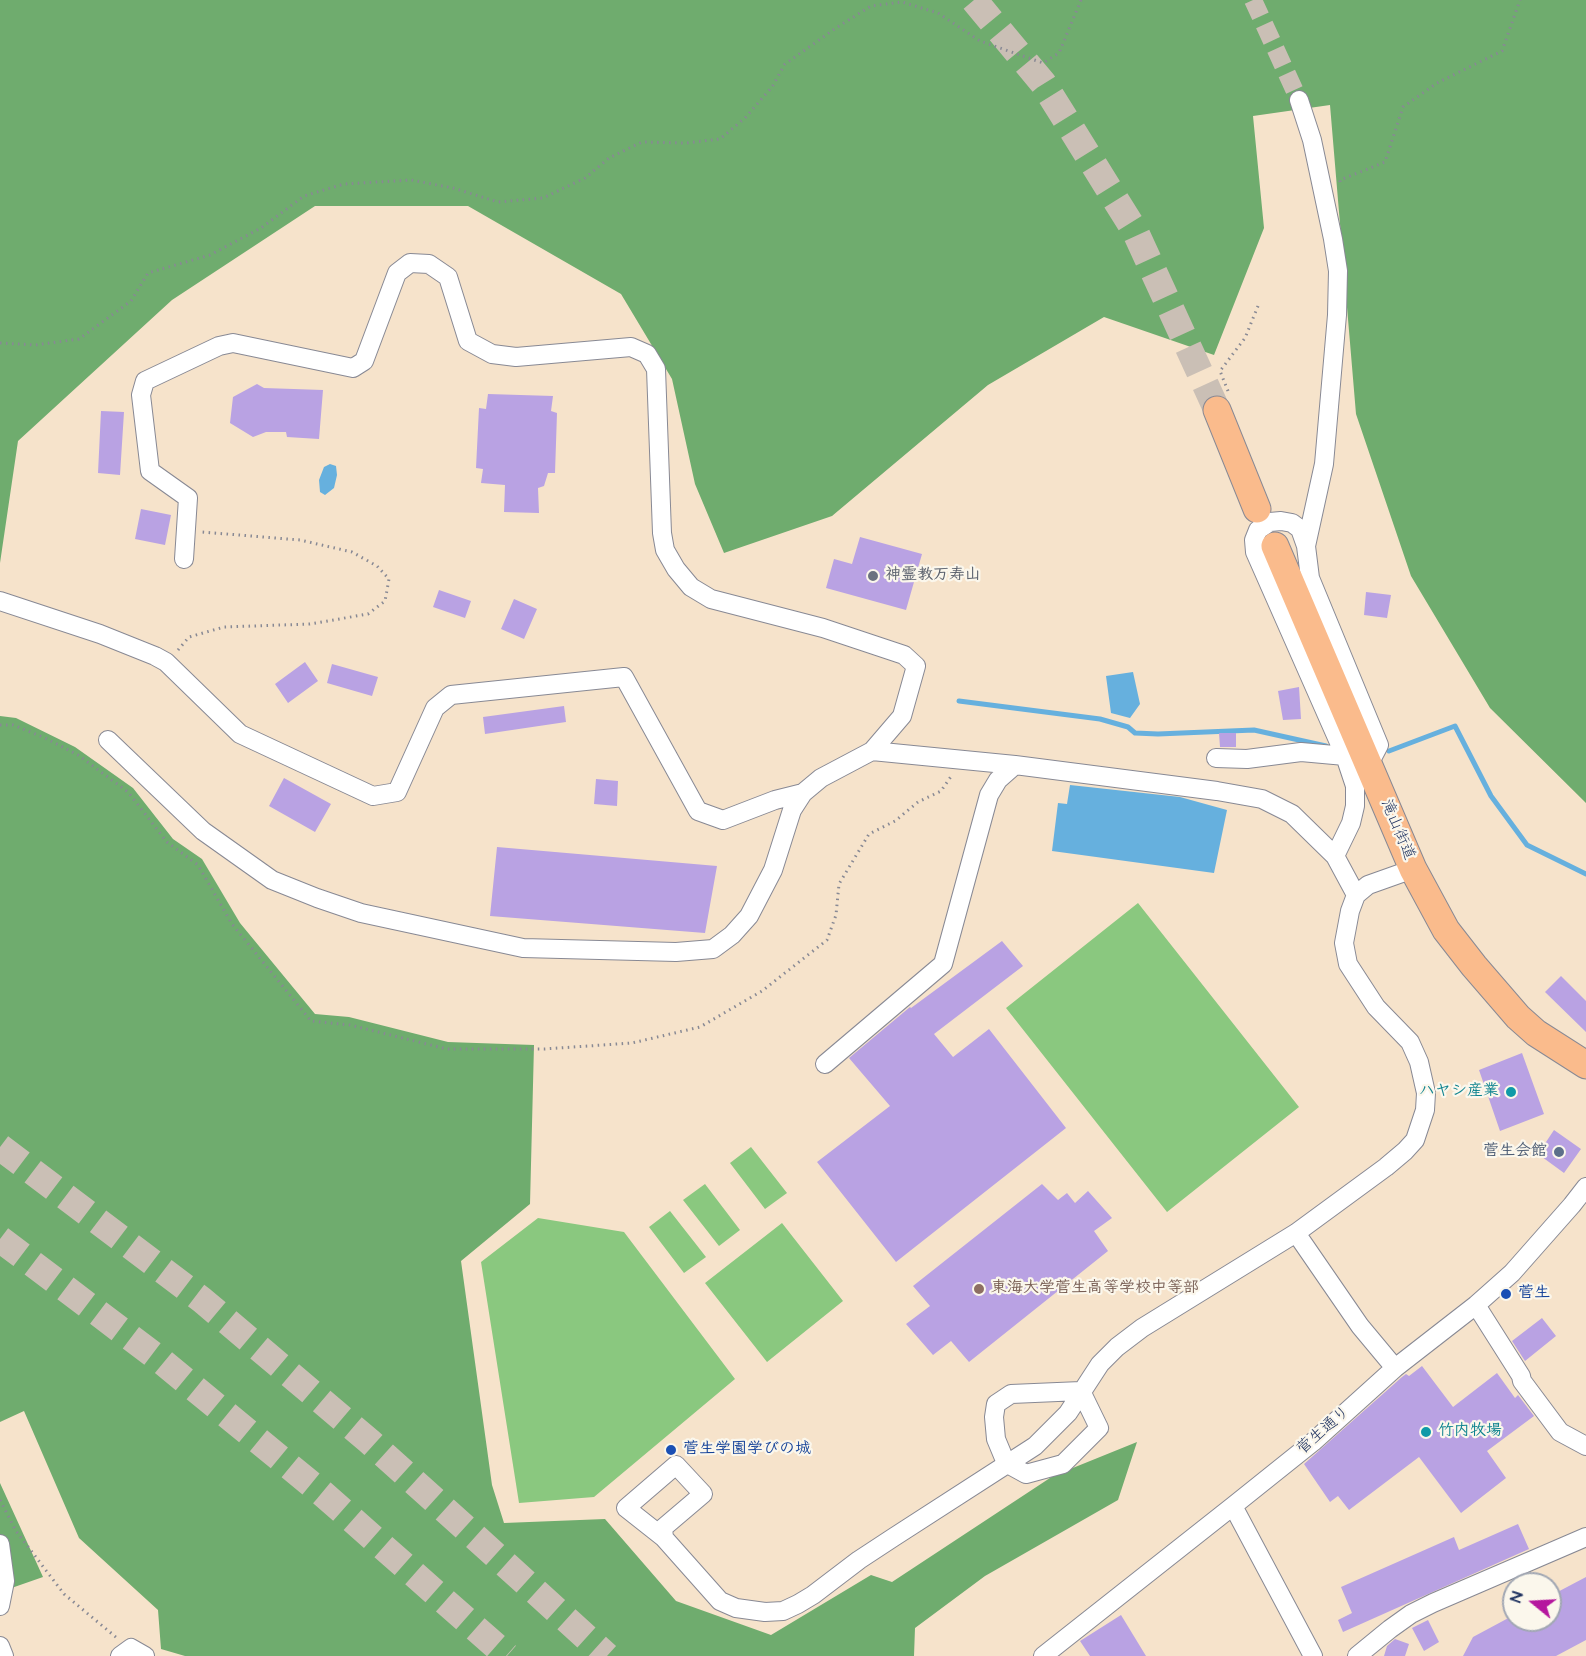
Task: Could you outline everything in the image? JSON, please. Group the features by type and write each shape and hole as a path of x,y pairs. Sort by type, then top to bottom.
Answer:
{"highway":[{"path":"1223,401 1257,509"},
{"name":"滝山街道","path":"1275,546 1357,760 1446,930 1518,1017 1536,1033 1586,1065"}],"street":[{"path":"1299,100 1312,140 1338,271 1337,315 1324,464 1306,546"},
{"path":"108,740 203,831 272,880 361,913 524,948 676,952 713,949 732,935 749,916 773,870 792,810 803,793 821,778 872,751 902,716 916,666 904,655 823,628 711,599 691,587 676,569 665,550 662,533 656,369 647,354 631,347 516,357 492,354 468,341 448,277 429,264 410,263 397,273 364,361 353,368 233,343 219,346 145,381 141,395 150,471 188,498 184,559"},
{"path":"1216,758 1247,759 1301,752 1357,760 1378,746 1310,578 1306,546 1299,529 1292,523 1281,520 1270,522 1258,530 1254,540 1255,552 1357,760 1355,806 1348,830 1335,856"},
{"path":"0,601 99,634 166,662 240,734 373,796 397,792 435,708 451,695 624,677 698,811 723,820 775,800 803,793"},
{"path":"872,751 1015,765 1217,790 1262,799 1292,814 1335,856 1356,895"},
{"path":"825,1064 943,964 989,795 998,780 1015,765"},
{"path":"664,1538 720,1601 748,1611 783,1611 813,1595 859,1560 1035,1446 1068,1413 1100,1364 1117,1347 1142,1328 1296,1233 1405,1151 1414,1140 1425,1110 1425,1085 1419,1062 1410,1042 1376,1007 1347,964 1345,936 1356,895 1368,885 1413,869"},
{"name":"菅生通り","path":"1043,1656 1313,1442 1395,1368 1476,1305 1512,1273 1586,1187"},
{"path":"1296,1233 1360,1326 1395,1368"},
{"path":"1476,1305 1522,1381 1560,1432 1586,1446"},
{"path":"1081,1391 1100,1428 1063,1464 1026,1474 1006,1463 996,1439 994,1417 996,1404 1011,1394 1081,1391"},
{"path":"1233,1506 1313,1656"},
{"path":"1357,1656 1390,1629 1426,1606 1586,1537"},
{"path":"0,1544 5,1581 0,1605"},
{"path":"0,1646 4,1656"}],"path":[{"path":"0,343 35,345 79,339 131,301 148,273 210,255 261,228 304,196 344,184 411,180 453,188 498,202 543,198 585,178 609,158 642,142 686,143 720,139 745,118 772,87 785,64 871,6 902,2 938,13 980,41 1043,63 1059,53 1081,0"},
{"path":"1340,180 1385,162 1402,107 1437,83 1502,51 1520,0"},
{"path":"1223,401 1220,371 1245,338 1258,306"},
{"path":"166,662 189,637 224,627 310,624 368,614 385,601 389,579 377,566 352,552 300,540 186,530"},
{"path":"869,834 895,821 918,802 941,790 955,770"},
{"path":"0,1500 16,1532 64,1594 132,1653"}],"green space":[{"path":"0,0 1586,0 1586,803 1490,708 1411,576 1356,414 1330,105 1253,116 1264,228 1214,355 1104,317 988,385 832,516 724,553 695,484 672,379 621,294 468,206 315,206 172,300 18,441 0,563"},
{"path":"0,716 16,718 75,747 133,788 173,839 202,859 240,923 315,1014 349,1017 448,1042 534,1045 530,1204 461,1261 492,1485 504,1523 605,1519 676,1601 771,1635 871,1575 892,1582 1053,1476 1137,1442 1118,1500 985,1576 915,1628 914,1656 185,1656 161,1649 158,1610 79,1538 24,1411 0,1422"},
{"path":"1138,903 1299,1107 1167,1212 1006,1008"},
{"path":"751,1147 787,1193 765,1209 730,1163"},
{"path":"705,1184 740,1230 719,1246 683,1200"},
{"path":"670,1211 706,1257 684,1273 649,1227"},
{"path":"538,1218 624,1232 735,1379 594,1497 519,1503 481,1262"},
{"path":"782,1223 843,1301 767,1362 705,1283"},
{"path":"0,1483 43,1577 0,1592"}],"water":[{"path":"330,464 336,466 337,475 334,488 325,495 320,492 319,480 324,467"},
{"path":"1133,672 1140,704 1130,718 1111,713 1106,676"},
{"path":"1070,785 1180,797 1227,810 1214,873 1052,851 1058,803 1067,804"}],"building":[{"path":"257,384 264,388 323,390 319,439 287,437 286,432 266,432 253,437 230,423 233,397"},
{"path":"488,394 553,396 551,411 557,413 555,473 548,473 544,486 538,488 539,513 504,512 505,485 481,483 483,469 476,468 479,408 486,409"},
{"path":"101,411 124,412 120,475 98,473"},
{"path":"141,509 171,515 165,545 135,539"},
{"name":"神霊教万寿山","path":"860,537 922,554 906,610 826,588 834,559 852,564"},
{"path":"439,590 471,601 465,618 433,607"},
{"path":"1366,592 1391,595 1387,618 1364,615"},
{"path":"514,599 537,609 524,639 501,629"},
{"path":"305,662 318,681 288,703 275,684"},
{"path":"332,664 378,677 372,696 327,683"},
{"path":"1299,687 1301,719 1283,720 1278,691"},
{"path":"564,706 566,722 485,734 483,717"},
{"path":"1219,733 1236,733 1236,747 1220,747"},
{"path":"284,778 331,804 315,832 269,806"},
{"path":"596,779 618,781 617,806 594,804"},
{"path":"497,847 717,866 705,933 490,916"},
{"path":"1002,941 1023,966 934,1034 953,1057 989,1029 1066,1128 896,1262 817,1162 890,1106 849,1058 910,1007"},
{"path":"1561,976 1586,1001 1586,1032 1545,992"},
{"name":"ハヤシ産業","path":"1522,1053 1544,1114 1500,1131 1479,1070"},
{"name":"菅生会館","path":"1554,1130 1581,1149 1564,1173 1538,1154"},
{"path":"1042,1184 1058,1200 1067,1193 1075,1203 1088,1191 1112,1218 1094,1231 1108,1251 969,1362 951,1341 933,1355 906,1324 930,1306 913,1286"},
{"path":"1542,1318 1556,1336 1525,1361 1512,1341"},
{"name":"竹内牧場","path":"1422,1366 1453,1407 1497,1373 1515,1398 1518,1395 1534,1416 1487,1451 1506,1478 1461,1513 1419,1457 1349,1510 1338,1496 1330,1502 1304,1464 1402,1377 1406,1374 1409,1376"},
{"path":"1518,1524 1529,1549 1343,1632 1338,1620 1352,1613 1341,1587 1454,1537 1459,1550"},
{"path":"1586,1577 1586,1640 1556,1656 1463,1656 1473,1637 1502,1621 1502,1632 1562,1632 1562,1590"},
{"path":"1121,1615 1146,1656 1090,1656 1080,1641"},
{"path":"1428,1620 1439,1642 1424,1651 1412,1628"},
{"path":"1395,1639 1409,1644 1405,1656 1384,1656 1387,1646"}],"waterway":[{"path":"959,701 1100,719 1128,727 1135,733 1254,730 1326,746"},
{"path":"1389,751 1455,726 1491,796 1527,845 1586,874"}],"tunnel":[{"path":"974,0 1043,83 1135,231 1217,410"},
{"path":"1253,0 1299,100"},
{"path":"0,1147 202,1300 369,1441 607,1656"},
{"path":"0,1239 159,1359 322,1493 507,1656"}],"place":[{"name":"神霊教万寿山","path":"873,576"},
{"name":"ハヤシ産業","path":"1511,1092"},
{"name":"菅生会館","path":"1559,1152"},
{"name":"東海大学菅生高等学校中等部","path":"979,1289"},
{"name":"菅生","path":"1506,1294"},
{"name":"竹内牧場","path":"1426,1432"},
{"name":"菅生学園学びの城","path":"671,1450"}]}
